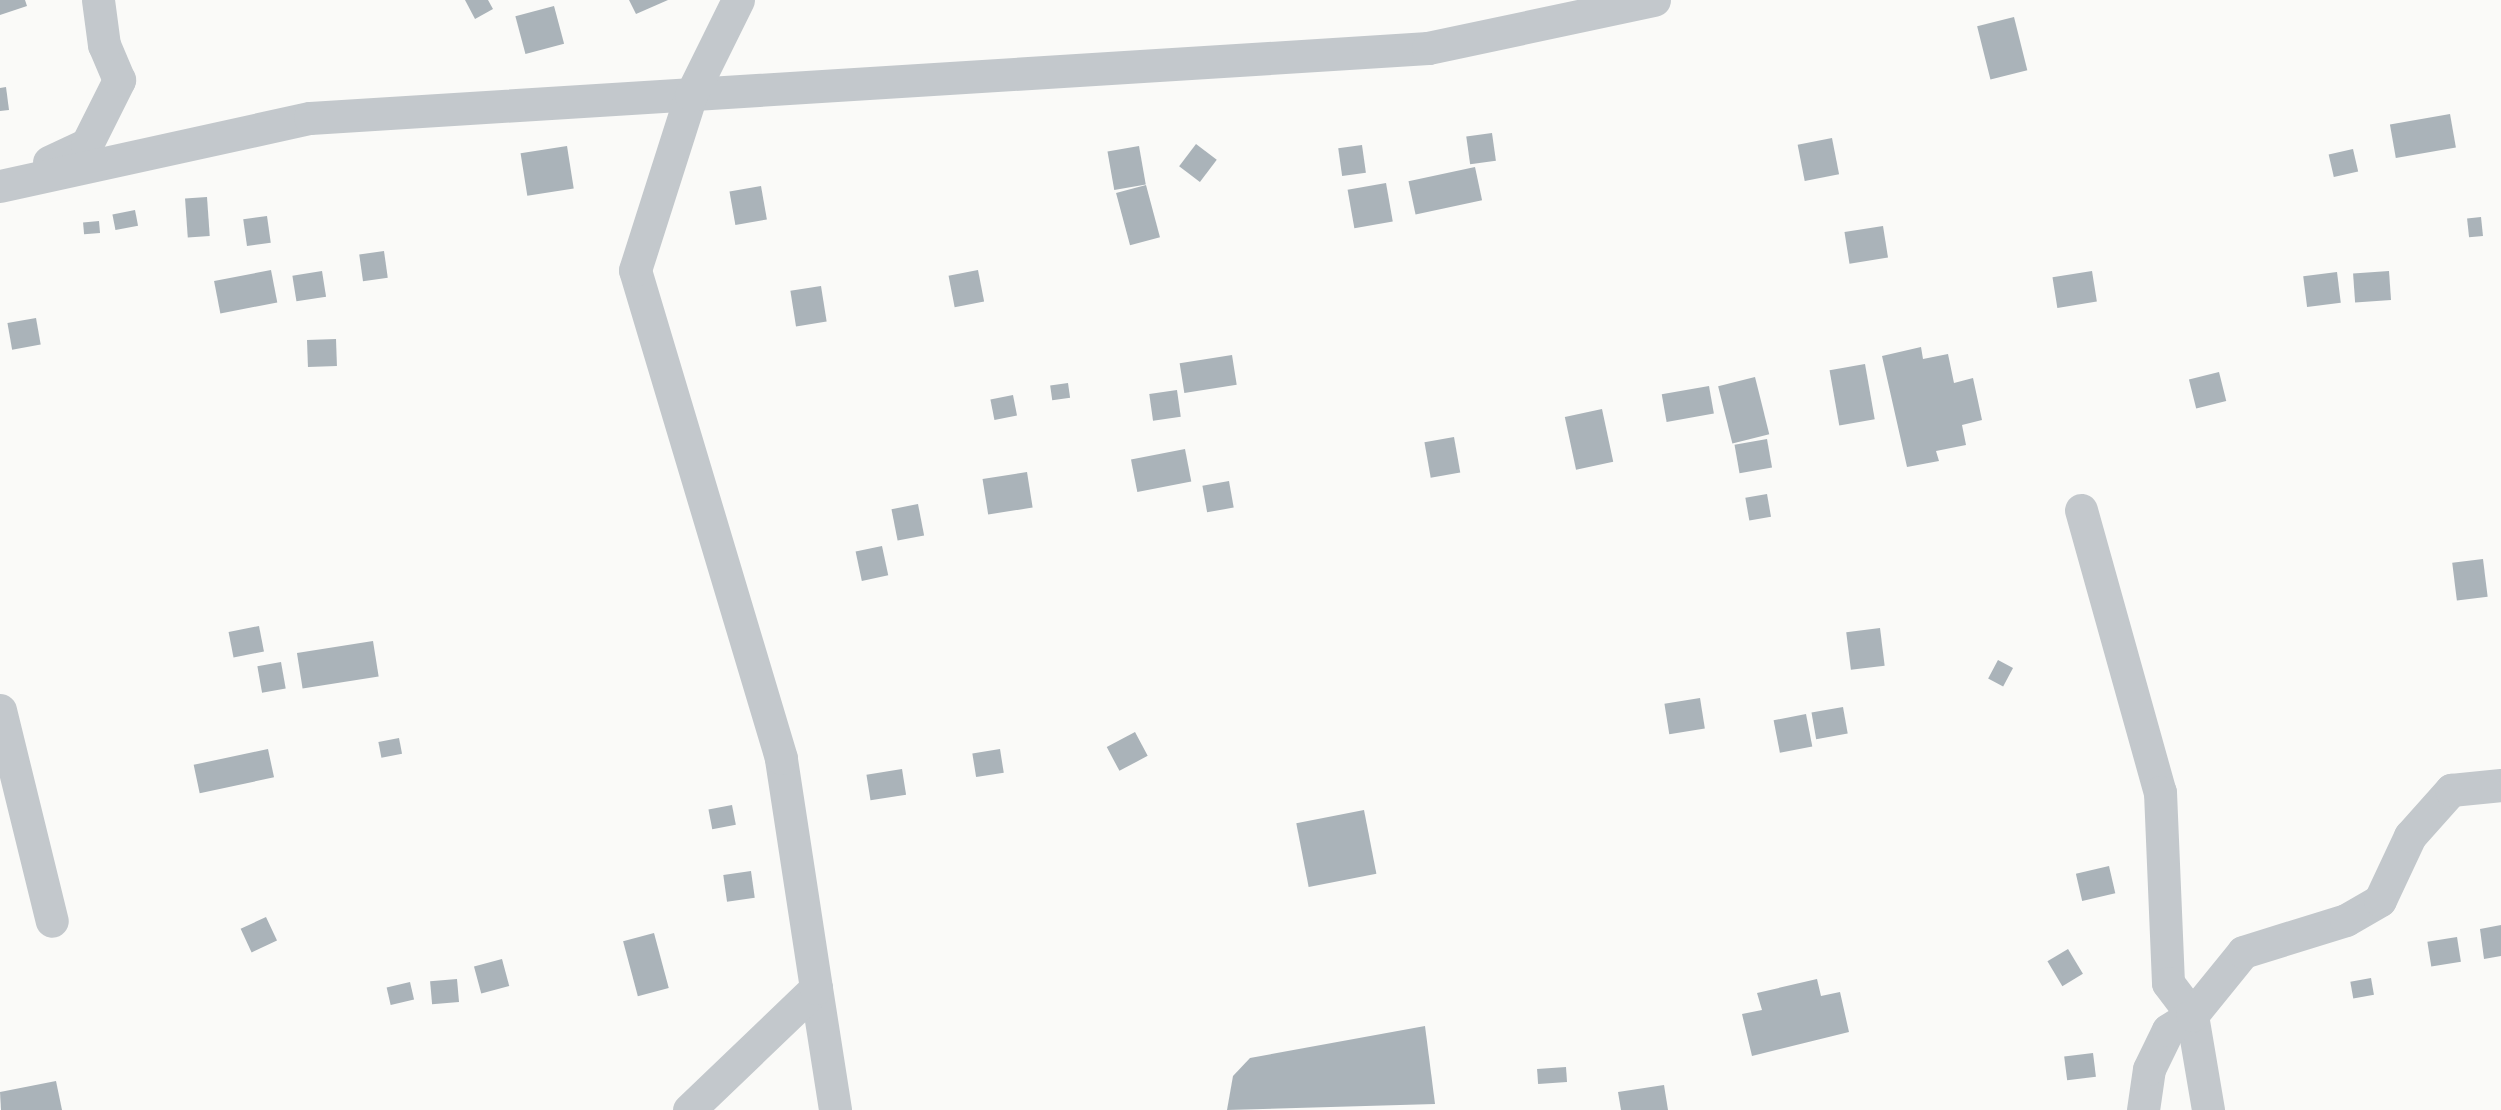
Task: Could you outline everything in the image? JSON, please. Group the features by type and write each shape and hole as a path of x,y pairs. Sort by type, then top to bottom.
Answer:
{"street":[{"path":"0,185 87,144 119,80 104,45 98,0"},
{"path":"738,0 691,95 635,270 781,758 835,1110"},
{"path":"0,185 310,118 1428,48 1654,0"},
{"path":"2081,510 2160,792 2168,983 2192,1015 2208,1110"},
{"path":"0,710 52,921"},
{"path":"2143,1110 2149,1069 2168,1030 2192,1015 2243,952 2346,920 2380,900 2410,836 2451,790 2501,785"},
{"path":"690,1110 816,988"}],"building":[{"path":"0,0 25,0 27,6 0,15"},
{"path":"465,0 488,0 493,9 475,19"},
{"path":"629,0 668,0 636,14"},
{"path":"554,6 564,44 525,54 515,16"},
{"path":"2014,17 2027,70 1990,80 1977,26"},
{"path":"6,87 9,110 0,111 0,88"},
{"path":"2450,114 2456,147 2396,158 2390,125"},
{"path":"1492,133 1496,161 1470,164 1466,137"},
{"path":"1832,138 1839,174 1805,181 1798,145"},
{"path":"1196,144 1217,160 1200,182 1179,166"},
{"path":"1362,145 1366,173 1342,176 1338,148"},
{"path":"567,146 574,188 527,196 521,153"},
{"path":"1139,146 1146,184 1114,190 1107,152"},
{"path":"2353,149 2358,171 2334,177 2329,155"},
{"path":"1475,167 1482,200 1416,214 1408,181"},
{"path":"1386,183 1393,221 1354,228 1348,190"},
{"path":"1146,185 1160,237 1130,245 1116,193"},
{"path":"761,186 767,219 735,225 729,192"},
{"path":"207,197 210,236 188,237 185,199"},
{"path":"135,210 138,226 115,230 112,214"},
{"path":"267,216 271,243 247,246 243,219"},
{"path":"2481,217 2483,236 2469,237 2467,218"},
{"path":"99,221 100,233 84,234 83,222"},
{"path":"1883,226 1888,258 1849,264 1844,232"},
{"path":"384,251 388,278 363,281 359,254"},
{"path":"271,270 277,302 220,313 214,281"},
{"path":"978,270 984,301 955,307 949,276"},
{"path":"322,271 326,297 296,301 292,276"},
{"path":"2092,271 2097,302 2057,308 2052,277"},
{"path":"2389,271 2391,300 2355,302 2353,274"},
{"path":"2337,272 2341,303 2307,307 2303,276"},
{"path":"821,286 827,322 796,326 790,291"},
{"path":"36,318 41,345 12,350 7,323"},
{"path":"336,339 337,366 308,367 307,340"},
{"path":"1921,347 1923,359 1948,354 1954,383 1973,378 1982,420 1962,425 1966,445 1936,451 1939,461 1907,467 1882,356"},
{"path":"1232,355 1237,385 1184,393 1180,363"},
{"path":"1865,364 1875,419 1839,425 1830,370"},
{"path":"2219,372 2226,401 2196,409 2189,379"},
{"path":"1755,377 1769,434 1732,443 1718,386"},
{"path":"1068,383 1070,398 1052,400 1050,386"},
{"path":"1709,386 1714,414 1667,422 1662,394"},
{"path":"1177,390 1181,417 1153,421 1149,394"},
{"path":"1013,395 1017,416 994,420 990,399"},
{"path":"1602,409 1613,462 1576,470 1565,417"},
{"path":"1454,437 1460,472 1431,478 1424,442"},
{"path":"1767,439 1772,468 1740,473 1735,445"},
{"path":"1185,449 1191,481 1137,492 1131,459"},
{"path":"1027,472 1033,508 988,515 983,479"},
{"path":"1229,481 1234,508 1207,512 1202,486"},
{"path":"1767,494 1771,517 1749,520 1745,498"},
{"path":"918,504 924,535 898,541 891,509"},
{"path":"882,546 888,575 862,581 856,552"},
{"path":"2483,559 2488,597 2457,600 2452,563"},
{"path":"259,626 264,652 234,657 229,632"},
{"path":"1880,628 1885,666 1851,670 1846,632"},
{"path":"373,641 379,677 303,689 297,653"},
{"path":"1998,660 2013,668 2003,687 1988,679"},
{"path":"281,662 286,689 262,693 257,666"},
{"path":"1700,698 1705,729 1669,734 1664,704"},
{"path":"1843,707 1848,734 1816,739 1811,713"},
{"path":"1806,714 1812,746 1780,753 1774,720"},
{"path":"1135,732 1148,756 1119,771 1107,747"},
{"path":"399,738 402,754 381,758 378,742"},
{"path":"268,749 274,777 200,793 194,765"},
{"path":"1000,749 1004,773 976,777 972,753"},
{"path":"902,769 906,795 871,800 866,775"},
{"path":"732,805 736,825 712,829 708,810"},
{"path":"1364,810 1376,874 1309,887 1296,823"},
{"path":"2109,866 2115,893 2082,901 2076,874"},
{"path":"751,871 755,898 727,902 723,875"},
{"path":"266,917 277,941 252,952 241,929"},
{"path":"2501,925 2501,956 2484,959 2480,929"},
{"path":"654,933 669,988 638,996 623,941"},
{"path":"2457,937 2461,962 2431,966 2427,942"},
{"path":"2068,949 2083,974 2062,986 2047,961"},
{"path":"502,959 509,986 481,994 474,967"},
{"path":"2371,978 2374,995 2353,998 2350,982"},
{"path":"457,979 459,1002 432,1004 430,981"},
{"path":"1817,979 1821,996 1840,992 1849,1032 1752,1056 1742,1014 1762,1010 1757,993"},
{"path":"410,982 414,1000 391,1005 387,987"},
{"path":"1425,1026 1435,1104 1227,1110 1233,1076 1250,1058"},
{"path":"2093,1053 2096,1077 2067,1080 2064,1057"},
{"path":"1566,1067 1567,1082 1538,1084 1537,1069"},
{"path":"56,1081 62,1110 1,1110 0,1092"},
{"path":"1664,1085 1668,1110 1621,1110 1618,1092"}]}
